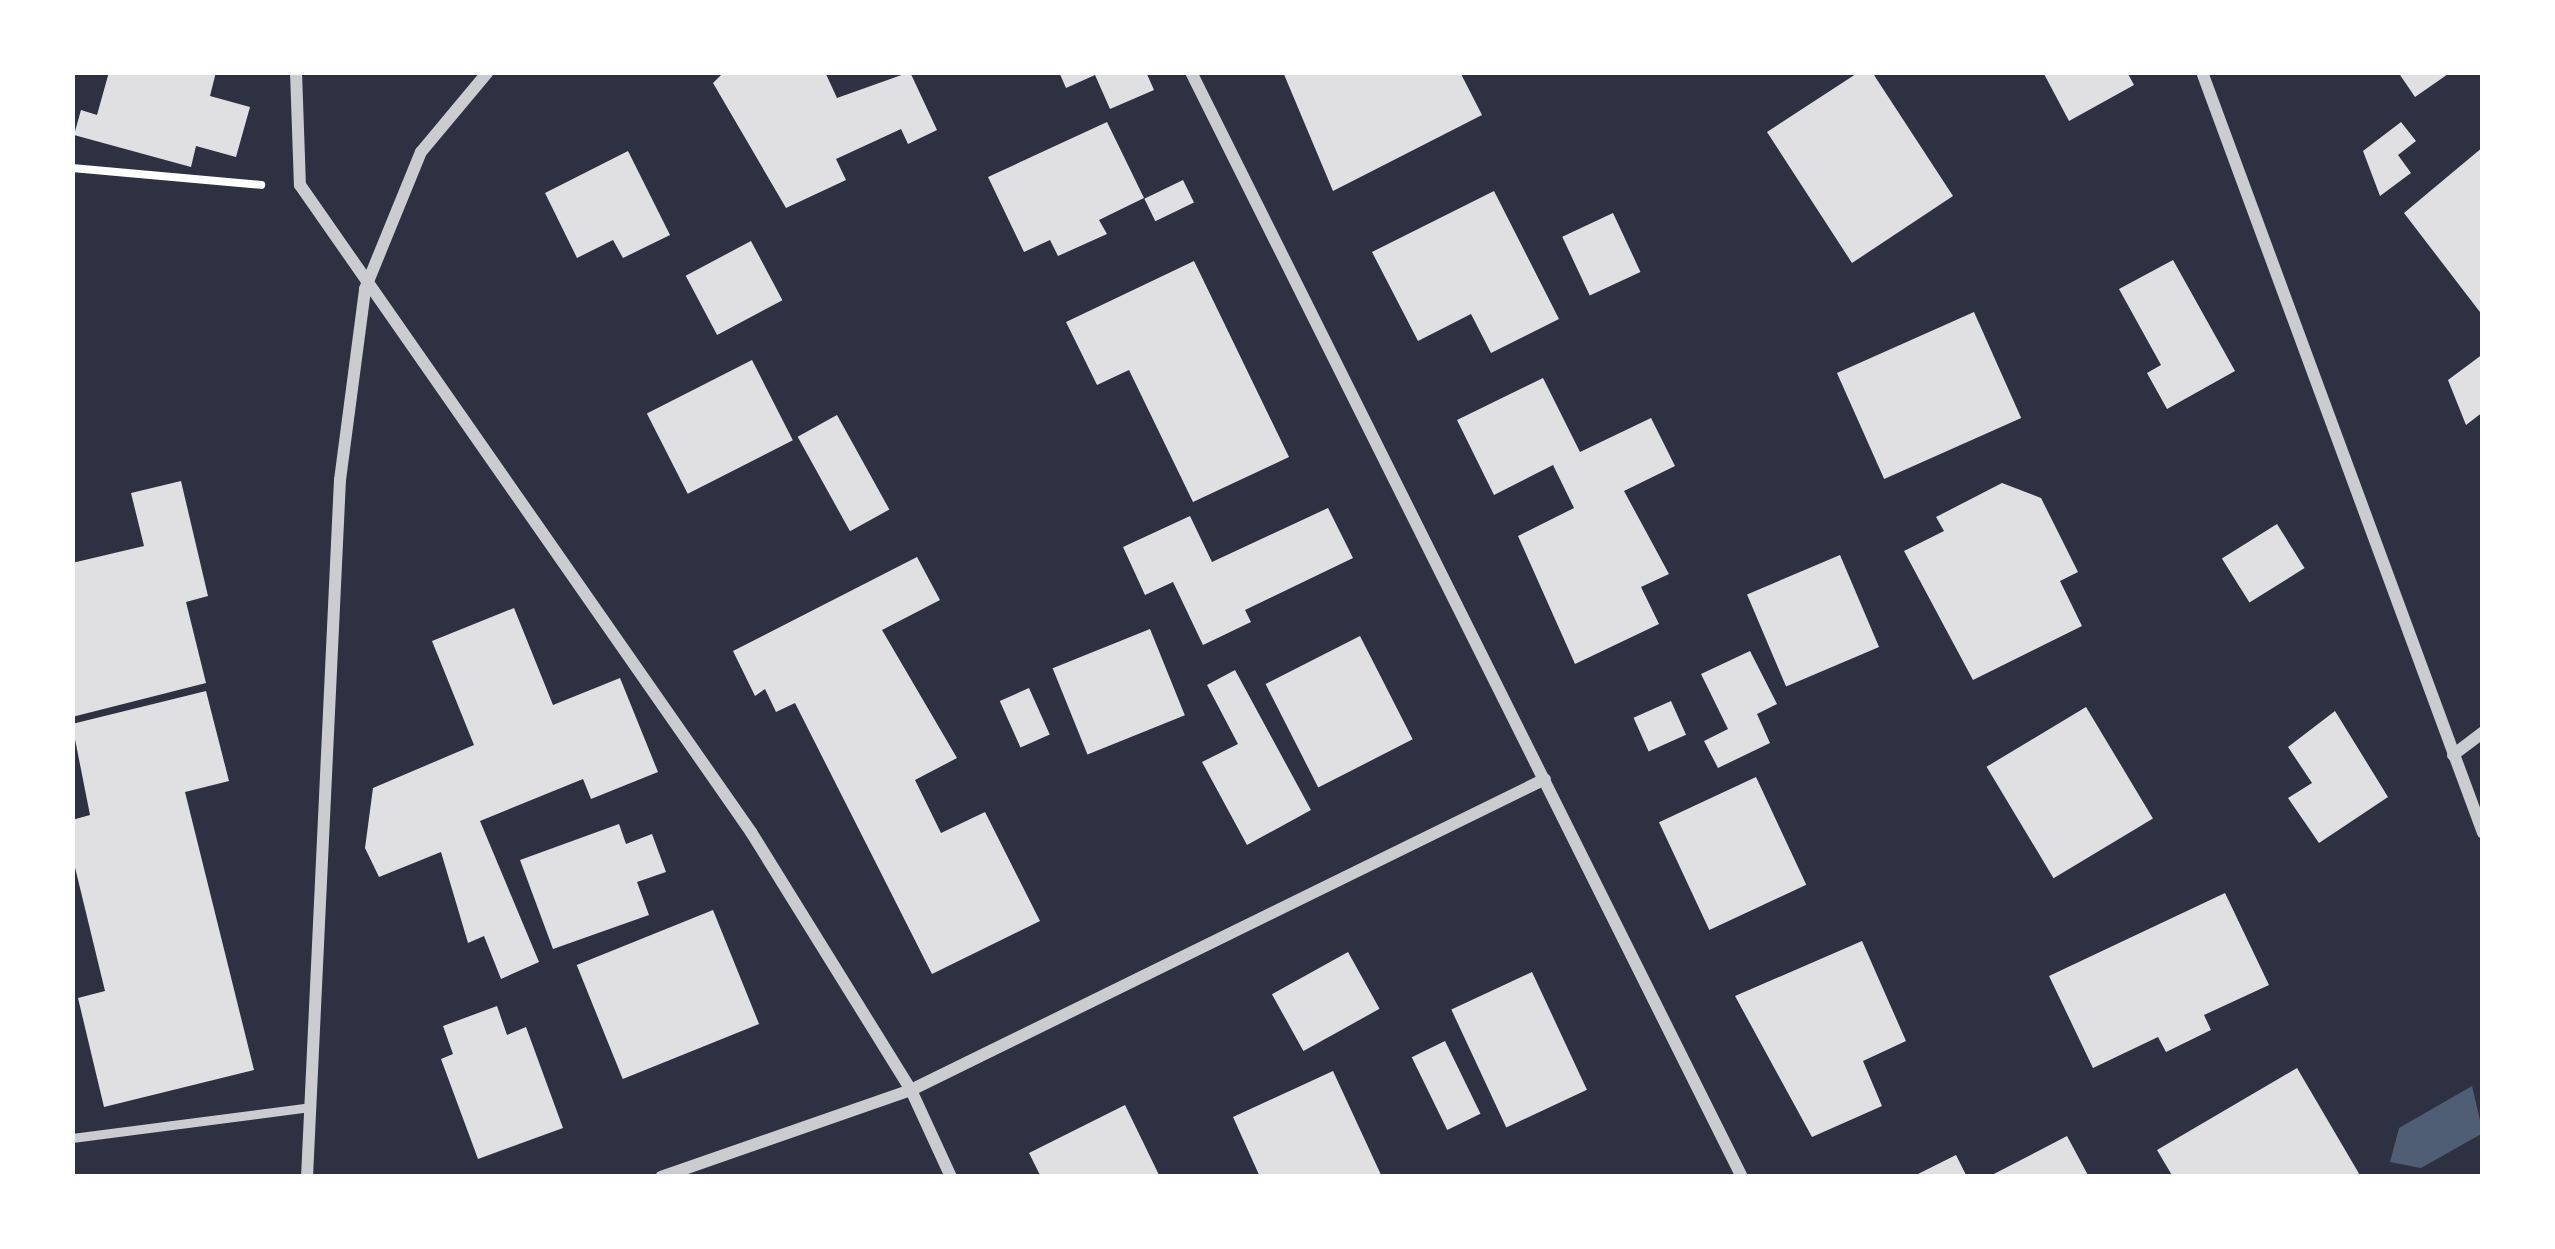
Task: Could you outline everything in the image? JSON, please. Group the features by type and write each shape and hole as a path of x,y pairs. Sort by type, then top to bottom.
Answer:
{"street":[{"path":"296,72 300,185 365,290 458,401 752,832 911,1090 951,1177"},
{"path":"307,1177 340,480 365,290 421,152 488,72"},
{"path":"1191,72 1742,1177"},
{"path":"2202,72 2483,833"},
{"path":"2452,755 2483,732"},
{"path":"661,1177 911,1090 1545,779"}],"lane":[{"path":"72,1138 310,1107"}],"path":[{"path":"72,168 300,185"}],"water":[{"path":"2472,1086 2483,1133 2421,1168 2390,1162 2399,1128"}],"building":[{"path":"109,72 216,72 210,96 250,107 236,157 196,146 191,167 74,135 81,110 97,115"},
{"path":"724,72 825,72 837,98 910,72 937,130 908,144 901,129 836,159 846,180 786,208 713,83"},
{"path":"1059,72 1146,72 1154,90 1110,109 1095,75 1066,88"},
{"path":"1283,72 1460,72 1482,115 1333,191"},
{"path":"1859,72 1872,72 1953,196 1852,263 1767,132"},
{"path":"2043,72 2127,72 2134,85 2069,121"},
{"path":"2398,72 2451,72 2415,97"},
{"path":"1107,122 1144,198 1099,220 1107,234 1058,256 1050,240 1024,252 988,177"},
{"path":"2401,122 2416,141 2398,155 2411,173 2380,196 2363,151"},
{"path":"2483,147 2483,316 2404,213"},
{"path":"628,151 670,235 623,258 613,240 577,258 545,193"},
{"path":"1183,180 1194,202 1155,221 1144,199"},
{"path":"1494,191 1559,319 1491,353 1471,314 1418,341 1372,252"},
{"path":"1613,213 1640,272 1590,296 1562,237"},
{"path":"751,241 782,300 717,335 686,276"},
{"path":"2173,260 2235,371 2167,409 2147,373 2161,365 2119,289"},
{"path":"1194,261 1289,457 1193,502 1129,370 1097,385 1066,322"},
{"path":"1974,312 2021,418 1884,479 1837,373"},
{"path":"2483,354 2483,412 2466,425 2448,380"},
{"path":"752,360 793,440 688,494 647,414"},
{"path":"1543,378 1580,452 1651,418 1675,466 1624,491 1669,574 1641,587 1659,624 1575,664 1518,536 1574,508 1553,465 1494,495 1457,420"},
{"path":"837,415 889,509 850,531 798,437"},
{"path":"181,481 208,596 186,602 206,683 72,717 72,563 144,546 131,493"},
{"path":"2002,483 2041,498 2078,572 2060,581 2082,626 1973,680 1904,551 1944,531 1936,517"},
{"path":"1328,508 1353,558 1245,610 1251,622 1203,645 1173,582 1145,595 1123,547 1190,516 1212,562"},
{"path":"2277,524 2305,568 2249,603 2222,558"},
{"path":"1840,555 1879,647 1786,687 1747,594"},
{"path":"917,557 940,600 882,630 957,758 915,780 941,833 985,812 1040,921 932,974 795,703 776,712 765,689 755,696 733,651"},
{"path":"514,608 553,705 620,678 658,772 591,799 583,779 480,821 539,962 501,979 484,936 468,943 441,852 379,877 365,848 373,788 474,745 432,641"},
{"path":"1150,629 1185,715 1087,755 1053,668"},
{"path":"1360,636 1413,739 1318,787 1266,684"},
{"path":"1750,651 1777,704 1757,714 1770,743 1718,768 1704,741 1728,729 1701,674"},
{"path":"1235,670 1311,810 1247,845 1202,762 1238,744 1207,685"},
{"path":"1029,688 1050,735 1021,748 1000,701"},
{"path":"206,691 229,781 185,792 254,1070 104,1107 78,998 105,991 72,855 72,820 90,815 72,724"},
{"path":"1671,701 1686,735 1649,751 1634,718"},
{"path":"2086,707 2153,818 2054,878 1987,767"},
{"path":"2335,711 2388,797 2319,843 2288,798 2312,783 2288,747"},
{"path":"1756,777 1806,885 1709,930 1659,822"},
{"path":"619,824 626,844 652,834 666,872 637,882 649,915 553,949 520,860"},
{"path":"2225,893 2269,985 2204,1015 2211,1030 2166,1052 2158,1037 2093,1068 2049,976"},
{"path":"713,910 759,1024 623,1079 577,965"},
{"path":"1862,941 1906,1041 1863,1061 1882,1106 1812,1137 1735,996"},
{"path":"1348,952 1380,1009 1303,1051 1272,994"},
{"path":"1532,972 1587,1090 1506,1127 1451,1010"},
{"path":"497,1006 507,1035 526,1027 563,1128 478,1159 441,1059 453,1054 443,1026"},
{"path":"1445,1041 1481,1114 1447,1130 1412,1057"},
{"path":"2297,1068 2361,1177 2173,1177 2157,1150"},
{"path":"1333,1071 1382,1177 1260,1177 1233,1117"},
{"path":"1125,1105 1160,1177 1041,1177 1029,1153"},
{"path":"2067,1136 2089,1177 1988,1177"},
{"path":"1956,1155 1967,1177 1912,1177"}]}
